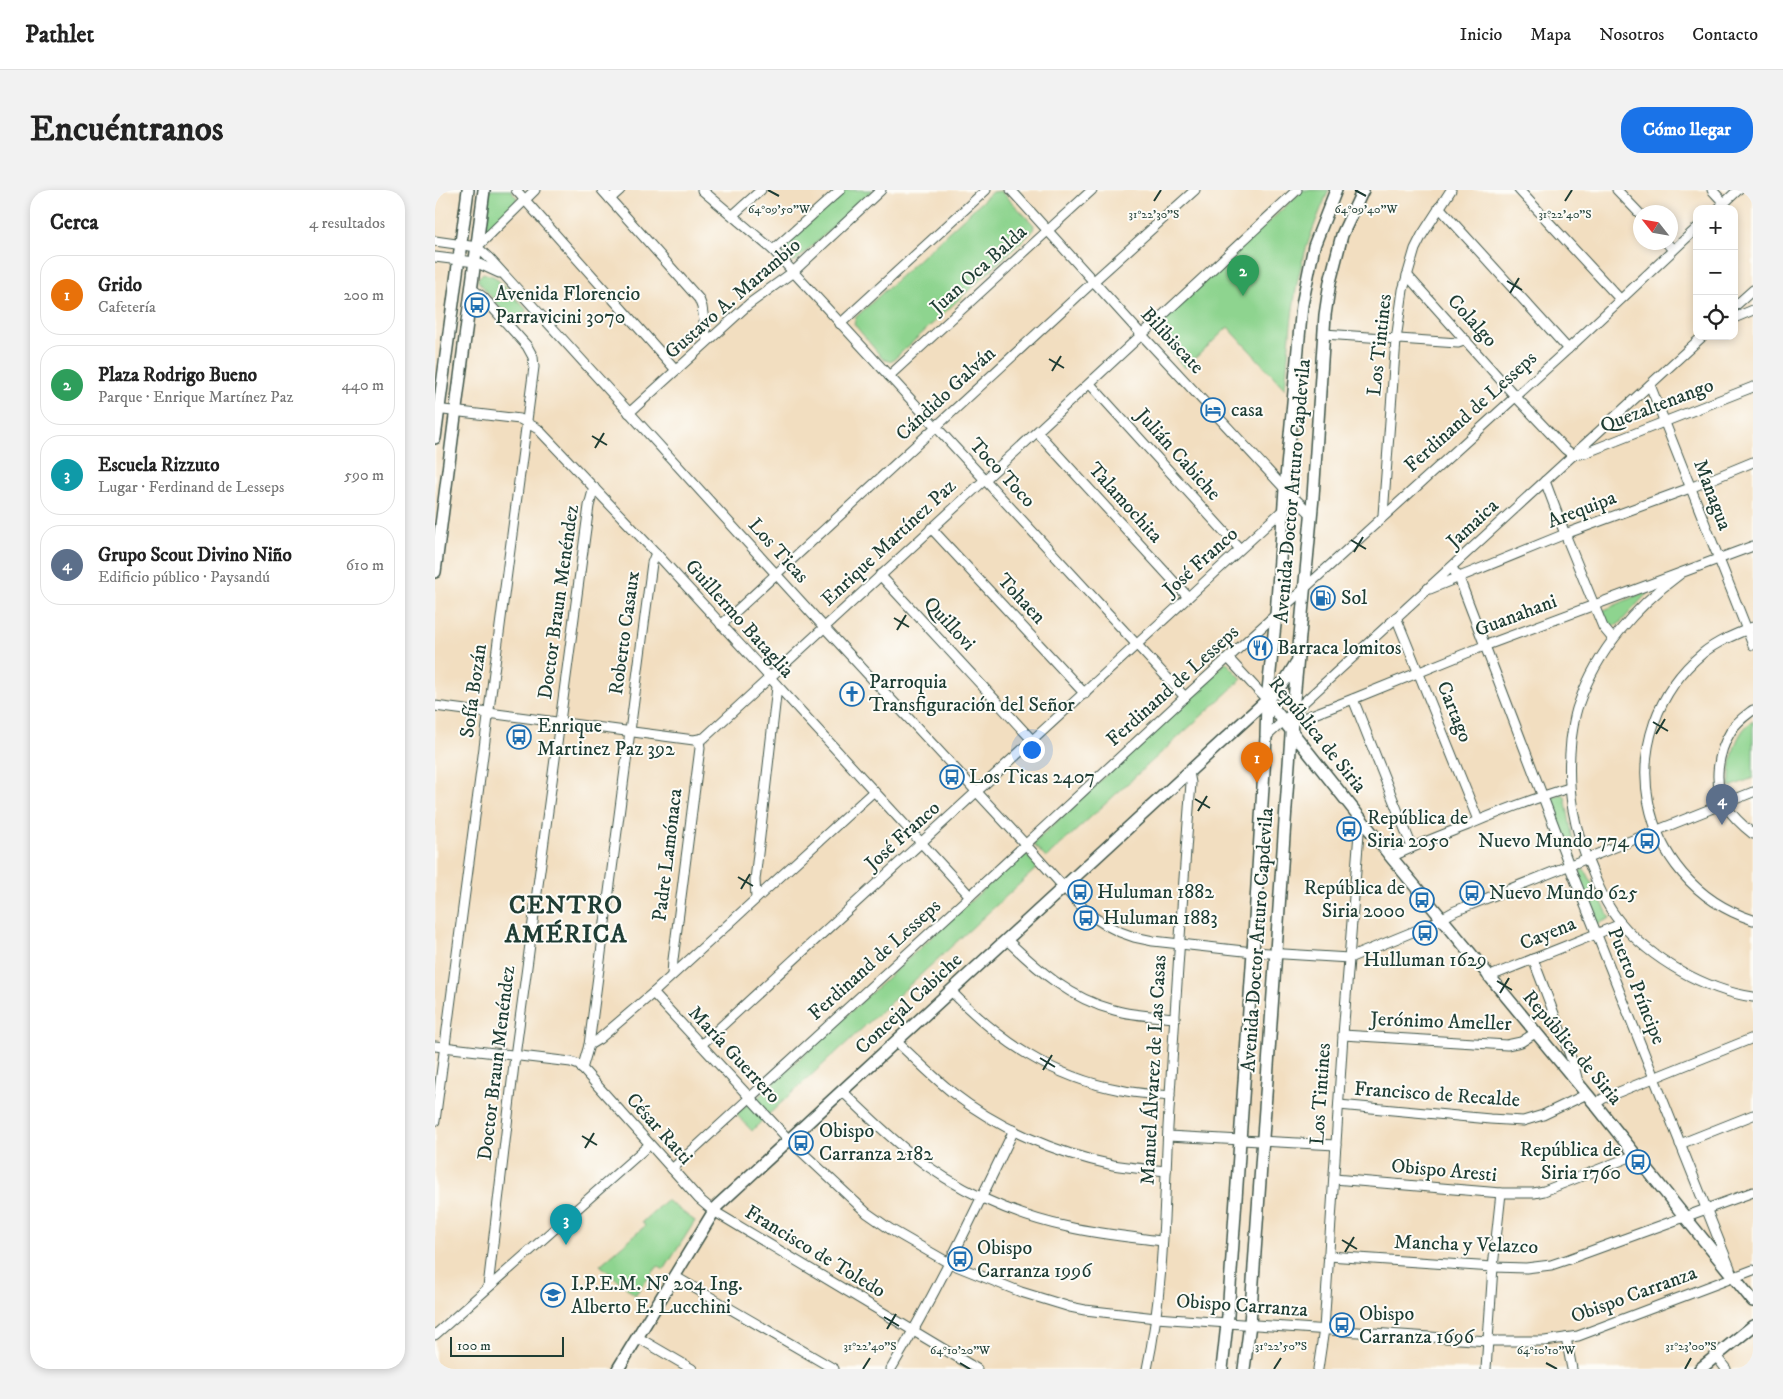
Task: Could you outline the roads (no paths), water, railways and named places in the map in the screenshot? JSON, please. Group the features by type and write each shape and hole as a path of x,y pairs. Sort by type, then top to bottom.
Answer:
{"main road":[{"path":"435,438 437,409 468,190"},
{"path":"435,572 484,190"},
{"name":"Avenida Doctor Arturo Capdevila","path":"1222,1369 1228,1323 1253,952 1267,700 1302,305 1314,246 1336,190"},
{"name":"Avenida Doctor Arturo Capdevila","path":"1244,1369 1250,1324 1290,721 1298,660 1311,514 1324,334 1330,282 1335,260 1342,235 1363,190"},
{"name":"Concejal Cabiche","path":"618,1369 713,1210 1267,700 1287,678 1298,660"},
{"name":"República de Siria","path":"1267,700 1290,721 1391,857 1535,1033 1578,1082 1753,1301"},
{"path":"1700,1369 1753,1326"}],"street":[{"path":"516,190 676,370"},
{"path":"435,241 477,247 535,190"},
{"path":"602,190 699,299 707,341"},
{"path":"610,199 620,190"},
{"name":"Toco Toco","path":"702,190 773,250 1185,697"},
{"path":"733,215 761,190"},
{"path":"773,250 840,190"},
{"name":"Gustavo A. Marambio","path":"629,413 755,298 793,272 881,190"},
{"path":"840,324 986,190"},
{"name":"Bilibiscate","path":"1011,190 1142,335 1285,489 1311,514"},
{"name":"Juan Oca Balda","path":"889,376 1092,190"},
{"name":"Cándido Galván","path":"721,625 1195,190"},
{"name":"Enrique Martínez Paz","path":"699,740 704,738 984,479 1090,384 1297,190"},
{"name":"Los Tintines","path":"1383,515 1395,340 1407,275 1415,249 1451,190"},
{"path":"1519,190 1621,299"},
{"path":"1617,190 1633,207"},
{"path":"1712,190 1720,205"},
{"path":"1722,205 1739,190"},
{"path":"1439,207 1568,349"},
{"name":"Ferdinand de Lesseps","path":"1678,245 1693,232"},
{"name":"Los Ticas","path":"477,247 823,627 1088,912 1106,925 1134,937 1253,952 1349,958"},
{"name":"Ferdinand de Lesseps","path":"672,1169 1185,697 1229,659 1383,515 1568,349 1673,250"},
{"name":"Los Ticas","path":"435,258 475,262 494,270 509,280"},
{"name":"Colalgo","path":"1407,275 1515,396 1573,455"},
{"name":"Sofía Bozán","path":"435,1121 534,367 533,358 527,346 483,297 472,289"},
{"path":"1738,303 1753,290"},
{"path":"1738,316 1753,310"},
{"path":"1324,334 1458,343 1466,340"},
{"name":"Jamaica","path":"1266,737 1290,721 1396,617 1452,568 1699,340"},
{"name":"Julián Cabiche","path":"1090,384 1241,550"},
{"name":"Managua","path":"1650,385 1718,560 1750,628 1753,646"},
{"name":"Quezaltenango","path":"1573,455 1585,453 1753,387"},
{"path":"437,409 528,422"},
{"name":"Guillermo Bataglia","path":"528,422 538,429 656,553 970,896"},
{"name":"Talamochita","path":"1037,432 1188,597"},
{"name":"Arequipa","path":"1425,592 1565,534 1691,488 1753,462"},
{"path":"1545,481 1605,632 1613,639"},
{"name":"Doctor Braun Menéndez","path":"488,1287 515,1056 589,506 594,487"},
{"name":"José Franco","path":"701,1045 1283,510"},
{"name":"Tohaen","path":"931,528 1085,694"},
{"name":"Guanahani","path":"1290,721 1301,720 1484,646 1753,546"},
{"name":"Roberto Casaux","path":"582,1068 589,1045 652,563 656,553"},
{"name":"Puerto Príncipe","path":"1452,568 1459,578 1569,865 1733,1277"},
{"path":"1680,574 1650,598 1613,639 1589,681 1578,705 1569,757 1569,788 1572,810 1586,858 1608,907 1621,924 1655,954 1678,970 1703,983 1752,1000"},
{"name":"Quillovi","path":"880,575 1033,741"},
{"name":"Cartago","path":"1396,617 1478,820"},
{"path":"1750,628 1722,640 1701,654 1669,690 1658,713 1647,750 1645,774 1647,799 1656,830 1664,848 1676,867 1700,893 1724,909 1753,920"},
{"name":"República de Siria","path":"1229,659 1267,700"},
{"path":"756,898 755,880 777,687"},
{"path":"1353,699 1412,847"},
{"path":"435,706 699,740"},
{"path":"1753,710 1739,720 1723,747 1719,762 1718,779 1725,804 1753,834"},
{"name":"Padre Lamónaca","path":"673,975 673,960 700,748 699,740"},
{"name":"Manuel Álvarez de Las Casas","path":"1147,1369 1156,1318 1162,1241 1179,944 1191,783 1189,772"},
{"path":"1391,857 1478,820 1569,788"},
{"path":"589,1045 599,1039 653,993 873,792"},
{"path":"1349,958 1423,928 1455,911 1753,792"},
{"name":"Los Tintines","path":"1318,1369 1324,1329 1343,1035 1359,833 1364,822"},
{"name":"Cayena","path":"1489,977 1621,924"},
{"path":"1007,940 1057,984 1086,1000 1127,1013 1175,1018"},
{"path":"1533,959 1575,1066 1578,1082"},
{"path":"951,991 997,1035 1051,1067 1087,1082 1105,1087 1122,1091 1170,1096"},
{"name":"María Guerrero","path":"653,993 789,1140"},
{"name":"Jerónimo Ameller","path":"1343,1035 1507,1045 1521,1042 1535,1033"},
{"path":"1595,1104 1604,1098 1753,1038"},
{"path":"896,1041 955,1094 987,1116 1014,1130 1051,1147 1085,1158 1114,1165 1166,1171"},
{"path":"435,1046 571,1062 582,1068"},
{"name":"César Ratti","path":"582,1068 649,1145 699,1199 713,1210"},
{"path":"842,1091 887,1134 912,1154 939,1173 982,1197 1033,1218 1067,1227 1099,1234 1162,1241"},
{"name":"Francisco de Recalde","path":"1339,1105 1490,1119 1523,1120 1543,1115 1587,1094"},
{"path":"1680,1144 1753,1115"},
{"path":"891,1369 949,1263 1014,1130"},
{"path":"1168,1136 1336,1145"},
{"name":"Obispo Carranza","path":"789,1140 867,1213 890,1229 949,1263 984,1279 1062,1305 1085,1310 1156,1318 1228,1323 1488,1341 1532,1341 1566,1338 1607,1326 1753,1270"},
{"path":"435,1335 649,1145"},
{"name":"Obispo Aresti","path":"1333,1179 1501,1193 1534,1193 1635,1155"},
{"name":"Mancha y Velazco","path":"1328,1256 1493,1268 1526,1268 1551,1265 1753,1192"},
{"path":"1486,1369 1493,1268 1501,1193"},
{"name":"Francisco de Toledo","path":"713,1210 977,1369"},
{"path":"673,1276 834,1369"},
{"path":"637,1336 693,1369"},
{"path":"1566,1338 1572,1369"},
{"path":"1716,1356 1726,1369"}],"place":[{"name":"Plaza Rodrigo Bueno","path":"1243,296"},
{"name":"Avenida Florencio Parravicini 3070","path":"477,305"},
{"name":"casa","path":"1213,410"},
{"name":"Sol","path":"1323,598"},
{"name":"Barraca lomitos","path":"1260,648"},
{"name":"Parroquia Transfiguración del Señor","path":"852,694"},
{"name":"Enrique Martinez Paz 392","path":"519,737"},
{"name":"Los Ticas 2407","path":"952,777"},
{"name":"Grido","path":"1257,783"},
{"name":"Grupo Scout Divino Niño","path":"1722,825"},
{"name":"República de Siria 2050","path":"1349,829"},
{"name":"Nuevo Mundo 774","path":"1647,841"},
{"name":"Huluman 1882","path":"1080,892"},
{"name":"Nuevo Mundo 625","path":"1472,893"},
{"name":"República de Siria 2000","path":"1422,900"},
{"name":"Huluman 1883","path":"1086,918"},
{"name":"Hulluman 1629","path":"1425,933"},
{"name":"Obispo Carranza 2182","path":"801,1143"},
{"name":"República de Siria 1760","path":"1638,1162"},
{"name":"Escuela Rizzuto","path":"566,1245"},
{"name":"Obispo Carranza 1996","path":"960,1259"},
{"name":"I.P.E.M. Nº 204 Ing. Alberto E. Lucchini","path":"553,1295"},
{"name":"Obispo Carranza 1696","path":"1342,1325"}],"district":[{"name":"CENTRO AMÉRICA","path":"566,920"}]}
